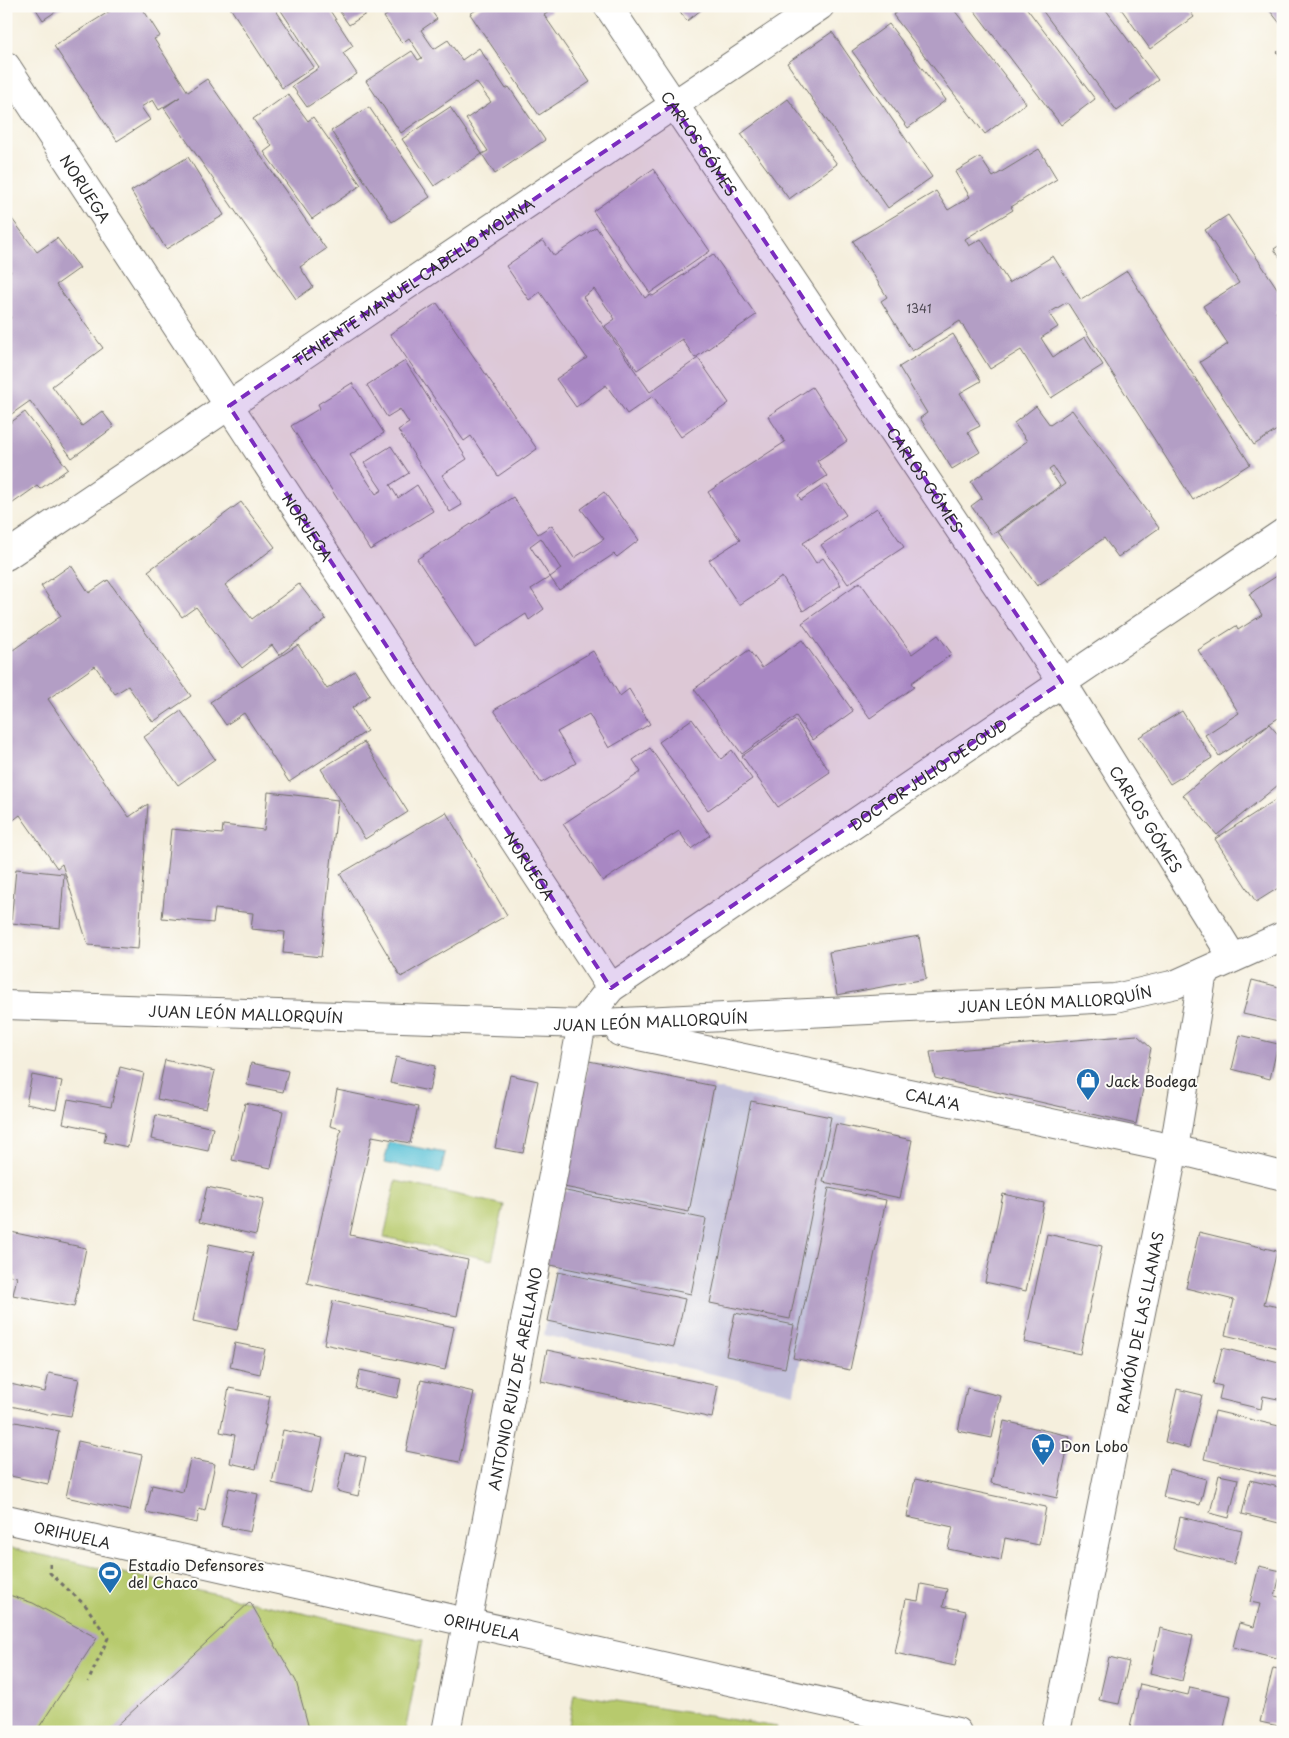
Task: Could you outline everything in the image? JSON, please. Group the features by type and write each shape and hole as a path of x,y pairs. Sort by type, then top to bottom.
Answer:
{"street":[{"name":"CARLOS GÓMES","path":"608,6 1062,682 1233,958"},
{"name":"TENIENTE MANUEL CABELLO MOLINA","path":"6,556 820,6"},
{"name":"NORUEGA","path":"6,66 611,988"},
{"name":"DOCTOR JULIO DECOUD","path":"582,1024 611,988 1283,533"},
{"name":"JUAN LEÓN MALLORQUÍN","path":"8,1003 582,1024 1115,998 1176,984 1283,936"},
{"name":"RAMÓN DE LAS LLANAS","path":"1056,1732 1174,1150 1204,972"},
{"name":"CALA'A","path":"582,1024 1174,1150 1283,1176"},
{"name":"ANTONIO RUIZ DE ARELLANO","path":"446,1732 582,1024"},
{"name":"ORIHUELA","path":"6,1519 957,1732"}],"path":[{"path":"50,1573 86,1606 108,1638 88,1682"}],"highlighted area":[{"path":"673,105 1062,682 611,988 229,406"}],"shaded area":[{"path":"589,1061 848,1118 794,1393 544,1335"}],"green space":[{"path":"396,1181 504,1205 492,1260 384,1237"},
{"name":"Estadio Defensores del Chaco","path":"6,1547 423,1640 405,1732 6,1732"},
{"path":"574,1694 777,1727 776,1732 568,1732"}],"water":[{"path":"389,1142 445,1153 441,1173 384,1163"}],"building":[{"path":"34,6 64,6 43,20"},
{"path":"118,6 141,6 160,36 154,39 188,92 207,79 326,249 300,267 313,287 296,299 164,108 180,97 159,110 153,100 141,107 150,120 117,141 54,46"},
{"path":"229,6 273,6 314,67 282,88"},
{"path":"278,6 327,6 353,46 343,53 357,74 307,107 292,86 319,68"},
{"path":"336,6 378,6 349,25"},
{"path":"400,6 428,6 437,19 421,30 434,49 448,40 462,60 479,48 506,89 509,87 545,140 495,174 482,154 488,151 466,119 491,102 476,82 401,133 366,81 412,51 418,60 422,58 409,38 402,43 384,17"},
{"path":"482,6 548,6 551,11 544,15 590,82 539,115 470,14"},
{"path":"676,6 706,6 687,21"},
{"path":"904,6 951,6 1026,103 985,134 893,15"},
{"path":"971,6 1025,6 1095,99 1061,125"},
{"path":"1039,6 1103,6 1158,80 1117,111"},
{"path":"1119,6 1186,6 1194,17 1150,49"},
{"path":"1266,6 1283,6 1283,27"},
{"path":"889,24 946,100 908,128 852,51"},
{"path":"832,32 932,177 888,208 787,63"},
{"path":"1283,48 1283,60 1277,52"},
{"path":"288,94 308,121 313,117 361,185 312,219 264,152 272,146 253,119"},
{"path":"788,99 837,164 789,199 741,134"},
{"path":"369,107 430,197 392,222 331,131"},
{"path":"450,107 482,154 434,186 402,139"},
{"path":"1039,149 1057,179 1011,207 1013,210 965,239 969,246 981,239 1009,283 1053,256 1081,300 1127,271 1250,464 1193,500 1067,302 1049,313 1058,327 1041,338 1053,357 1085,337 1103,365 1051,398 1021,350 990,369 960,321 912,351 881,301 887,297 853,241 936,191 948,210 970,197 955,172 980,157 993,177"},
{"path":"188,157 224,215 166,249 131,191"},
{"path":"653,169 710,251 650,293 593,211"},
{"path":"6,211 37,252 57,238 80,268 56,285 103,348 52,386 82,426 102,411 114,427 72,458 30,401 6,418 6,328 8,327 6,322 11,318 6,311 6,275 11,272 6,265"},
{"path":"1228,215 1283,297 1283,308 1276,312 1283,321 1283,426 1254,445 1200,362 1228,344 1203,306 1239,283 1205,230"},
{"path":"596,227 645,298 650,294 653,296 713,254 756,315 695,358 682,339 637,370 605,326 615,319 594,289 583,297 650,392 698,358 729,403 681,437 653,396 627,414 606,385 576,407 556,379 587,358 540,292 529,300 506,266 543,240 554,256"},
{"path":"1283,243 1283,262 1274,249"},
{"path":"437,303 537,449 498,476 471,436 464,441 390,334"},
{"path":"953,334 981,381 960,393 980,426 968,432 980,452 952,469 920,418 927,413 899,367"},
{"path":"405,361 467,459 442,475 462,505 450,512 398,430 409,423 400,409 387,417 367,385"},
{"path":"352,383 384,433 350,455 376,494 382,490 364,463 391,446 409,473 390,485 398,498 417,485 433,511 370,550 291,426 320,408 318,404"},
{"path":"812,387 847,441 817,461 827,476 798,495 801,500 825,484 846,515 803,543 816,563 823,558 841,585 803,611 782,577 739,605 709,560 740,540 708,492 785,442 768,416"},
{"path":"1036,406 1050,425 1072,410 1159,528 1118,557 1104,538 1037,586 998,532 1065,484 1053,467 1049,470 1060,486 992,535 971,506 982,498 971,482 1027,441 1014,423"},
{"path":"25,412 68,469 40,489 37,486 6,508 6,418 10,423"},
{"path":"604,492 639,540 617,557 614,554 559,590 550,577 531,589 544,609 529,620 526,614 475,647 417,559 513,497 538,534 552,525 574,558 604,539 581,509","holes":["541,538 561,569 550,577 530,546"]},
{"path":"241,502 275,547 225,585 252,619 299,584 326,619 279,655 272,645 242,668 196,607 182,617 148,571"},
{"path":"877,508 904,547 848,584 821,545"},
{"path":"71,565 89,593 108,580 191,696 153,722 128,686 115,694 95,666 48,699 129,817 148,804 138,949 88,945 62,864 57,868 20,815 11,822 6,815 6,643 13,650 61,616 41,586"},
{"path":"1283,572 1283,715 1219,756 1205,735 1239,713 1198,650 1236,626 1238,630 1262,615 1249,594"},
{"path":"860,582 912,654 938,635 952,654 911,683 914,687 870,718 802,623"},
{"path":"802,640 853,711 813,740 796,716 742,754 694,689 749,650 762,668"},
{"path":"298,645 327,689 355,671 370,695 352,708 367,731 289,782 244,713 226,725 210,702"},
{"path":"593,651 620,696 629,689 650,724 609,748 589,714 557,732 576,763 541,783 494,710"},
{"path":"181,711 215,759 178,785 144,737"},
{"path":"1182,711 1212,758 1170,784 1139,737"},
{"path":"692,719 721,759 732,750 752,779 708,810 659,742"},
{"path":"795,720 830,772 778,807 742,756"},
{"path":"1269,724 1283,740 1283,781 1217,835 1183,795"},
{"path":"364,742 408,812 365,839 321,769"},
{"path":"650,748 710,835 691,849 679,831 603,881 563,824 641,772 633,760"},
{"path":"268,792 338,800 321,957 283,953 285,932 251,929 253,913 215,909 213,923 162,918 171,829 222,834 223,825 264,830"},
{"path":"1283,795 1283,885 1256,902 1215,839"},
{"path":"446,812 507,915 401,977 340,874"},
{"path":"16,869 64,874 60,928 11,923"},
{"path":"919,936 926,979 837,995 829,952"},
{"path":"1252,980 1283,988 1283,1023 1243,1014"},
{"name":"Jack Bodega","path":"1137,1035 1151,1048 1136,1124 935,1078 930,1052"},
{"path":"1240,1035 1278,1044 1270,1079 1232,1069"},
{"path":"396,1057 435,1066 429,1091 390,1083"},
{"path":"165,1060 215,1071 206,1109 157,1099"},
{"path":"589,1061 714,1086 689,1212 564,1187"},
{"path":"251,1063 288,1071 283,1092 247,1085"},
{"path":"120,1067 144,1073 128,1147 104,1142 106,1132 63,1123 68,1099 111,1107"},
{"path":"32,1075 62,1081 56,1110 26,1104"},
{"path":"510,1075 538,1081 523,1153 495,1148"},
{"path":"337,1090 418,1107 410,1143 372,1136 350,1235 468,1260 457,1316 307,1283 341,1129 330,1126"},
{"path":"751,1101 831,1117 790,1319 710,1303"},
{"path":"245,1103 283,1111 271,1168 232,1160"},
{"path":"156,1115 213,1128 208,1151 151,1139"},
{"path":"836,1124 912,1140 900,1198 823,1182"},
{"path":"207,1187 264,1199 256,1235 199,1222"},
{"path":"829,1188 886,1200 850,1370 793,1358"},
{"path":"561,1190 706,1219 691,1294 546,1264"},
{"path":"1003,1194 1044,1203 1026,1291 985,1282"},
{"path":"6,1231 86,1248 74,1307 13,1295 17,1277 6,1275"},
{"path":"1199,1232 1277,1251 1264,1304 1283,1308 1283,1349 1225,1335 1234,1300 1186,1288"},
{"path":"1047,1234 1102,1246 1080,1354 1024,1342"},
{"path":"209,1244 253,1253 237,1330 193,1321"},
{"path":"558,1272 685,1299 674,1347 548,1321"},
{"path":"1283,1283 1283,1299 1278,1298"},
{"path":"6,1300 11,1301 7,1320 6,1320"},
{"path":"333,1301 454,1327 445,1370 324,1344"},
{"path":"735,1313 794,1325 785,1368 726,1356"},
{"path":"235,1343 265,1349 260,1374 230,1367"},
{"path":"1222,1348 1283,1363 1283,1400 1263,1396 1261,1409 1219,1399 1222,1386 1213,1384"},
{"path":"547,1350 718,1386 712,1418 541,1381"},
{"path":"360,1370 401,1379 397,1398 356,1389"},
{"path":"49,1373 79,1379 71,1416 52,1413 52,1415 6,1405 6,1383 45,1392"},
{"path":"421,1380 474,1392 459,1462 406,1451"},
{"path":"229,1388 270,1396 264,1425 266,1425 256,1469 230,1463 235,1435 220,1432"},
{"path":"967,1388 1001,1396 992,1438 958,1431"},
{"path":"1177,1389 1202,1395 1189,1448 1165,1442"},
{"path":"1215,1411 1283,1427 1283,1478 1204,1459"},
{"path":"6,1420 59,1431 48,1484 6,1475"},
{"path":"1004,1421 1070,1436 1057,1498 991,1483"},
{"path":"283,1430 323,1438 311,1492 272,1483"},
{"path":"78,1441 142,1455 130,1511 66,1497"},
{"path":"345,1453 366,1457 358,1496 337,1491"},
{"path":"190,1459 215,1464 205,1511 199,1509 197,1523 146,1512 152,1485 183,1492"},
{"path":"1169,1469 1206,1479 1200,1505 1163,1497"},
{"path":"1219,1475 1238,1479 1229,1518 1210,1513"},
{"path":"915,1479 1046,1507 1039,1545 1005,1538 1001,1560 948,1549 953,1527 907,1517"},
{"path":"1250,1480 1283,1488 1283,1524 1242,1514"},
{"path":"229,1488 258,1494 250,1532 221,1526"},
{"path":"1180,1517 1242,1531 1234,1564 1173,1549"},
{"path":"1259,1566 1281,1571 1275,1596 1283,1598 1283,1626 1281,1633 1283,1634 1277,1658 1233,1647 1239,1623 1254,1627 1260,1604 1250,1602"},
{"path":"921,1584 947,1589 943,1606 966,1611 955,1666 895,1653 906,1599 918,1601"},
{"path":"6,1594 33,1603 97,1638 36,1732 6,1732"},
{"path":"250,1602 296,1681 310,1732 110,1732"},
{"path":"1160,1628 1193,1636 1182,1681 1150,1673"},
{"path":"1109,1657 1129,1662 1119,1704 1099,1700"},
{"path":"1273,1668 1283,1670 1283,1727 1260,1722"},
{"path":"1140,1684 1188,1695 1190,1687 1231,1696 1223,1732 1129,1732"}],"place":[{"name":"Jack Bodega","path":"1088,1101"},
{"name":"Don Lobo","path":"1043,1466"},
{"name":"Estadio Defensores del Chaco","path":"110,1594"}]}
